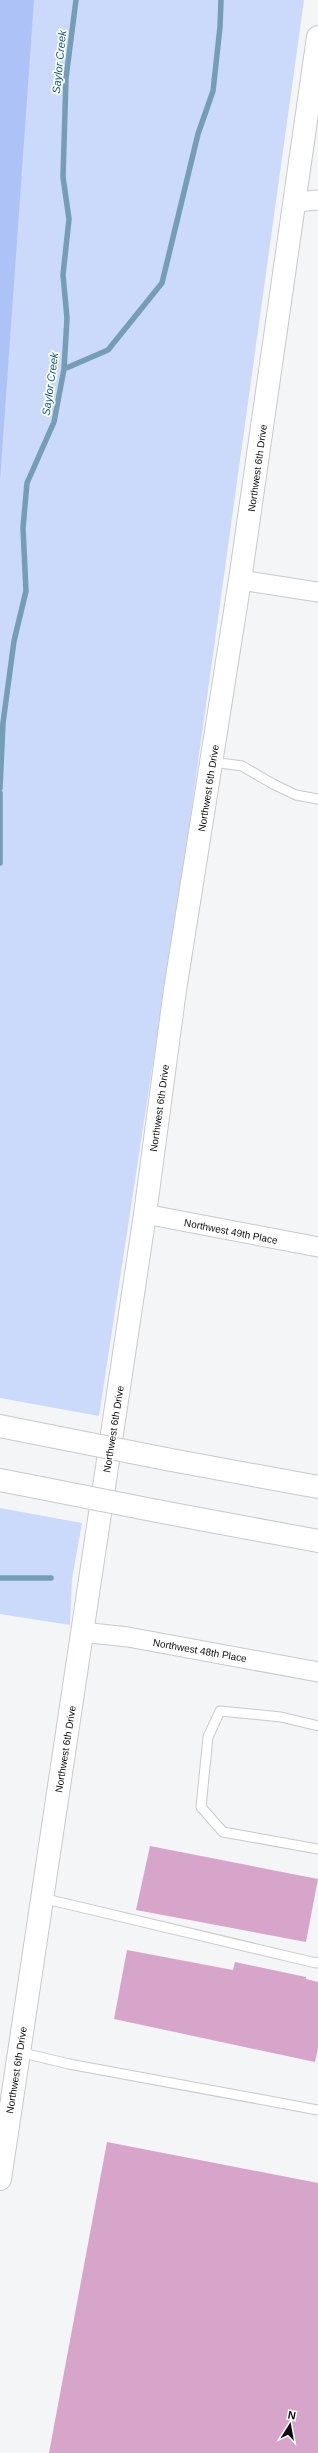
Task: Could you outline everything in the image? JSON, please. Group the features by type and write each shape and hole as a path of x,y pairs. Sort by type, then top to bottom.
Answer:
{"main road":[{"name":"Northwest 6th Drive","path":"0,2179 145,1214 175,990 213,762 296,202 318,37"},
{"path":"0,1426 318,1487"},
{"path":"0,1480 312,1540"}],"street":[{"path":"296,202 318,200"},
{"path":"240,580 318,592"},
{"name":"Northwest 49th Place","path":"145,1214 318,1247"},
{"name":"Northwest 48th Place","path":"82,1632 128,1637 318,1672"}],"lane":[{"path":"213,762 242,766 290,792 318,799"},
{"path":"318,1726 281,1718 220,1711 208,1737 201,1807 223,1832 318,1849"},
{"path":"42,1898 317,1962"},
{"path":"19,2052 69,2064 318,2110"}],"shaded area":[{"path":"0,0 304,0 189,827 99,1416 0,1398"},
{"path":"0,0 34,0 0,481"},
{"path":"0,1508 82,1523 72,1579 70,1625 0,1614"}],"building":[{"path":"150,1846 318,1879 306,1942 136,1910"},
{"path":"127,1950 233,1970 235,1962 306,1977 306,1979 318,1982 318,2048 315,2062 114,2019"},
{"path":"107,2142 318,2183 318,2453 49,2453"}],"waterway":[{"name":"Saylor Creek","path":"0,788 3,723 14,641 26,591 23,528 27,483 54,422 64,369 67,318 63,275 69,219 63,177 66,78 76,0"},
{"path":"64,369 108,350 162,283 198,134 213,91 220,27 221,0"},
{"name":"Saylor Creek","path":"0,793 0,863"},
{"path":"0,1578 51,1578"}]}
